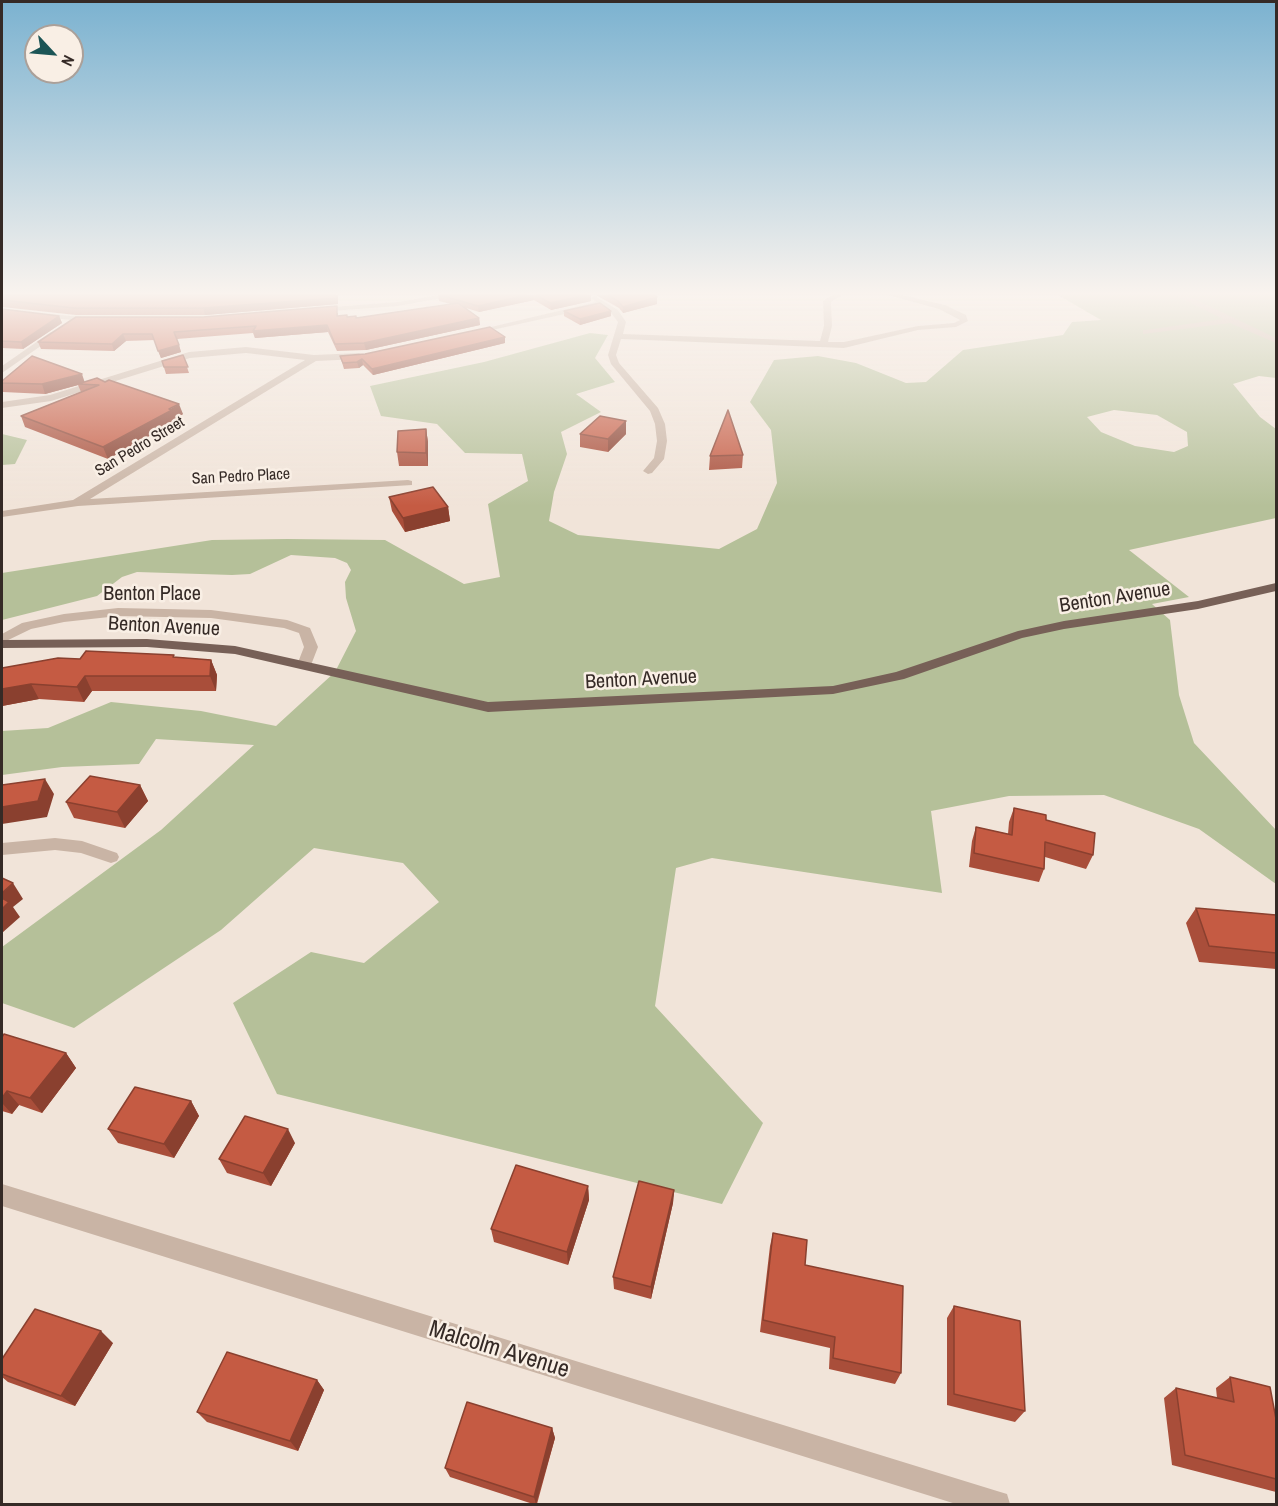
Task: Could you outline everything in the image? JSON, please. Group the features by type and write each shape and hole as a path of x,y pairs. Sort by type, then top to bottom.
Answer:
{"main road":[{"name":"Benton Avenue","path":"2,644 147,643 235,650 488,707 833,690 899,676 1018,635 1064,625 1198,605 1276,587"}],"street":[{"path":"2,405 51,398 156,365"},
{"name":"San Pedro Street","path":"2,514 76,503 302,365"},
{"path":"616,365 655,410 660,424 662,441 659,459 648,471"},
{"name":"San Pedro Place","path":"76,503 408,483"},
{"name":"Benton Place","path":"2,639 27,626 64,618 118,612 211,614 260,619 287,624 305,631 311,647 304,665"},
{"path":"2,849 55,844 82,847 111,856"},
{"name":"Malcolm Avenue","path":"2,1195 997,1504"}],"green space":[{"path":"468,365 601,365 615,382 576,394 601,412 561,432 567,454 554,492 549,521 578,535 719,549 757,529 777,483 771,430 750,402 771,365 862,365 906,383 926,382 945,365 1276,365 1276,378 1259,376 1233,384 1260,417 1276,429 1276,518 1129,550 1189,597 1152,604 1170,620 1179,695 1194,743 1276,830 1276,884 1199,829 1104,795 1009,796 931,811 942,893 712,858 676,868 655,1006 763,1123 722,1204 277,1094 233,1003 311,952 364,963 439,902 403,863 314,848 221,930 74,1028 2,1003 2,947 161,830 254,745 156,739 139,764 62,767 2,775 2,731 48,728 111,702 201,711 276,726 335,672 356,631 346,598 345,582 351,570 347,563 335,558 291,555 250,574 137,572 122,577 97,596 2,620 2,573 212,540 287,539 385,540 464,584 500,577 488,504 528,481 522,454 465,453 437,424 381,416 370,386","holes":["1114,410 1157,415 1187,432 1188,446 1174,452 1135,446 1101,432 1087,417"]},
{"path":"2,434 27,440 15,464 2,465"}],"building":[{"path":"21,365 58,365 82,374 42,384 2,383"},
{"path":"163,365 188,367 164,367"},
{"path":"368,365 387,365 372,369"},
{"path":"97,378 179,404 103,447 21,416 99,385 78,384"},
{"path":"728,410 743,455 710,456"},
{"path":"600,416 626,421 608,439 580,434"},
{"path":"426,429 426,453 397,452 398,431"},
{"path":"433,487 448,507 403,518 389,497"},
{"path":"86,651 174,655 173,657 211,660 210,676 85,676 77,687 31,684 2,689 2,668 58,658 80,659"},
{"path":"90,776 140,785 117,812 66,802"},
{"path":"45,779 38,801 2,807 2,785"},
{"path":"1014,808 1046,815 1046,820 1095,833 1093,855 1045,842 1044,869 974,853 976,827 1012,835"},
{"path":"2,878 13,883 2,893"},
{"path":"2,898 9,902 2,909"},
{"path":"1196,908 1276,915 1276,953 1209,946"},
{"path":"4,1034 66,1053 30,1098 7,1091 2,1098 2,1037"},
{"path":"135,1087 191,1101 164,1144 108,1129"},
{"path":"245,1116 288,1129 263,1173 219,1159"},
{"path":"516,1165 588,1186 567,1252 491,1229"},
{"path":"639,1181 674,1190 651,1287 613,1277"},
{"path":"773,1233 807,1240 805,1265 903,1286 901,1373 833,1358 835,1337 763,1320"},
{"path":"954,1306 1020,1321 1025,1411 954,1394"},
{"path":"35,1309 101,1331 61,1396 2,1374 2,1359"},
{"path":"227,1352 317,1380 290,1441 197,1412"},
{"path":"1230,1377 1270,1387 1276,1419 1276,1479 1185,1455 1176,1388 1234,1402"},
{"path":"467,1402 552,1428 534,1497 445,1468"}]}
